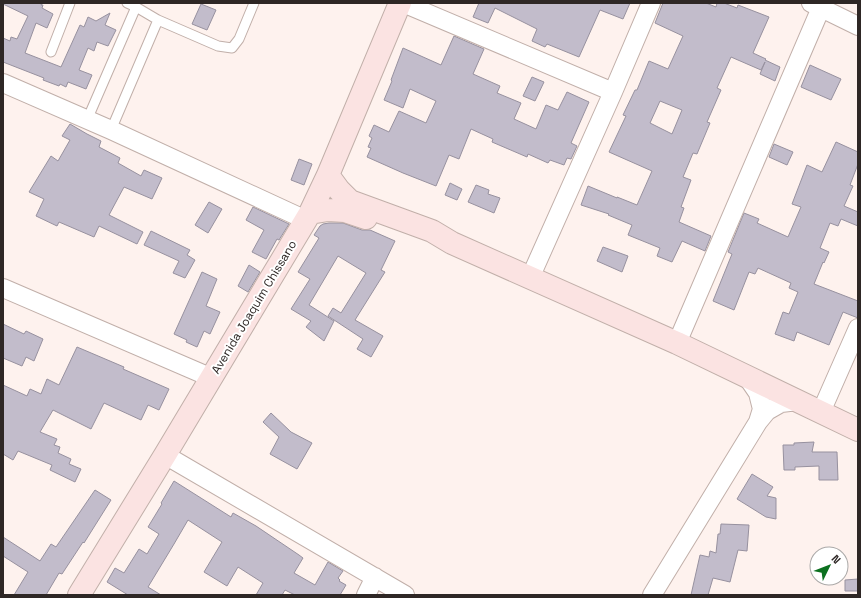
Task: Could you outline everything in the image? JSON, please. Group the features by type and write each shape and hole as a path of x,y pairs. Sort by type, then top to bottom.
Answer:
{"street":[{"path":"402,3 613,92"},
{"name":"Avenida Joaquim Chissano","path":"78,595 212,378 308,216 328,175 402,3"},
{"path":"530,278 613,92 650,3"},
{"path":"677,343 818,5 858,26"},
{"path":"3,83 308,216 328,210 345,211 430,239 452,243"},
{"path":"328,175 339,190 350,200 432,231 452,243 677,343 858,430"},
{"path":"3,288 212,378"},
{"path":"821,412 858,328"},
{"path":"747,377 758,393 762,409 758,422"},
{"path":"652,595 758,422 767,411 781,403 798,401"},
{"path":"165,455 405,595"},
{"path":"366,595 375,578"}],"lane":[{"path":"51,52 70,3"},
{"path":"127,3 158,20 218,46 232,48 240,39 254,3"},
{"path":"87,120 136,7"},
{"path":"111,130 158,20"}],"building":[{"path":"3,3 42,3 42,8 53,14 47,28 36,23 25,53 61,67 80,25 84,27 88,17 96,21 110,13 105,25 116,30 108,46 97,42 94,51 88,48 79,70 92,75 86,89 68,82 66,87 60,84 59,86 43,80 44,78 3,62 3,38 10,41 11,37 17,39 28,16"},
{"path":"479,3 630,3 623,19 600,10 579,57 547,44 545,47 532,41 537,29 495,8 488,23 473,17"},
{"path":"663,3 706,3 716,7 717,3 724,3 737,8 738,5 769,17 753,53 780,67 775,81 760,74 765,62 761,70 731,57 717,88 721,90 707,122 710,123 697,154 693,153 683,177 691,180 681,207 684,208 679,222 711,236 705,251 682,241 672,262 657,256 660,248 628,235 632,225 608,215 609,214 581,205 588,186 637,205 652,171 609,152 626,116 623,115 635,90 637,90 649,61 668,69 683,36 655,23","holes":["660,101 682,110 672,134 650,123"]},
{"path":"201,4 216,10 207,30 192,24"},
{"path":"454,36 484,49 473,74 500,86 497,93 521,103 514,119 536,129 546,105 558,110 567,92 589,102 571,143 577,146 571,159 567,158 564,165 550,160 548,163 528,154 527,157 492,142 493,139 471,129 459,159 449,155 436,186 367,157 371,148 368,147 372,138 369,136 374,125 389,132 399,111 426,123 436,101 410,89 403,108 384,100 403,48 441,65"},
{"path":"810,65 841,79 831,100 801,87"},
{"path":"532,77 544,82 535,101 523,96"},
{"path":"70,124 101,141 99,147 120,158 118,163 141,176 144,170 162,178 152,199 124,187 109,215 143,232 137,244 99,226 94,237 59,222 57,226 36,216 44,199 29,192 51,156 58,161 70,140 62,136"},
{"path":"836,142 858,152 858,164 850,185 853,186 844,206 858,212 858,226 841,219 838,226 830,223 820,248 829,252 814,284 858,301 858,318 843,312 829,345 797,332 794,341 775,334 783,312 789,314 798,292 789,288 791,283 758,268 755,274 749,272 734,310 713,301 732,254 728,252 744,213 759,219 757,223 788,237 801,207 792,204 807,165 822,172"},
{"path":"774,144 793,152 787,165 769,157"},
{"path":"299,159 312,164 304,185 291,180"},
{"path":"450,183 462,189 457,200 445,195"},
{"path":"476,185 489,190 488,194 500,198 494,213 468,202"},
{"path":"209,202 222,209 208,233 195,225"},
{"path":"253,207 289,224 279,240 277,239 266,259 252,252 264,230 246,220"},
{"path":"329,223 343,223 362,230 370,230 395,241 381,270 385,272 355,320 383,336 371,357 357,349 363,339 328,316 333,308 341,313 366,273 338,256 309,305 334,321 324,341 306,327 311,321 291,309 310,279 298,272 319,238 314,235 320,226"},
{"path":"151,231 190,250 187,255 195,260 185,278 173,273 179,261 144,245"},
{"path":"603,247 628,256 622,272 597,261"},
{"path":"249,265 260,272 248,292 238,286"},
{"path":"202,272 217,279 206,306 220,312 210,334 204,331 197,347 174,334"},
{"path":"3,324 24,334 26,331 43,339 34,361 26,357 22,366 3,358"},
{"path":"77,347 124,367 123,369 169,389 159,410 148,405 141,420 104,403 91,429 53,410 40,432 57,439 54,445 60,447 58,453 71,459 69,464 81,469 75,482 50,470 52,465 18,451 13,460 3,454 3,385 27,396 30,389 41,394 47,379 59,385"},
{"path":"271,413 291,432 312,443 297,469 270,454 279,437 263,422"},
{"path":"814,442 812,452 837,452 838,480 819,480 819,466 795,467 795,470 784,470 783,445"},
{"path":"752,474 773,487 767,496 776,498 776,519 766,517 737,499"},
{"path":"174,481 231,517 233,513 256,526 299,555 303,558 294,573 315,585 328,562 343,571 338,578 340,580 339,581 346,585 340,595 295,595 285,590 282,595 256,595 263,583 238,567 227,586 204,572 222,542 188,520 148,587 161,595 128,595 107,582 115,568 124,573 139,549 147,554 159,534 148,527"},
{"path":"95,490 111,500 84,543 83,542 62,574 59,573 46,595 14,595 28,572 3,556 3,537 40,561 51,544 56,547"},
{"path":"721,524 749,525 747,551 738,550 730,582 713,578 708,595 691,595 700,555 709,557 710,551 716,553 718,534 720,534"},
{"path":"858,579 858,591 845,591 845,586 849,586 849,580"}]}
